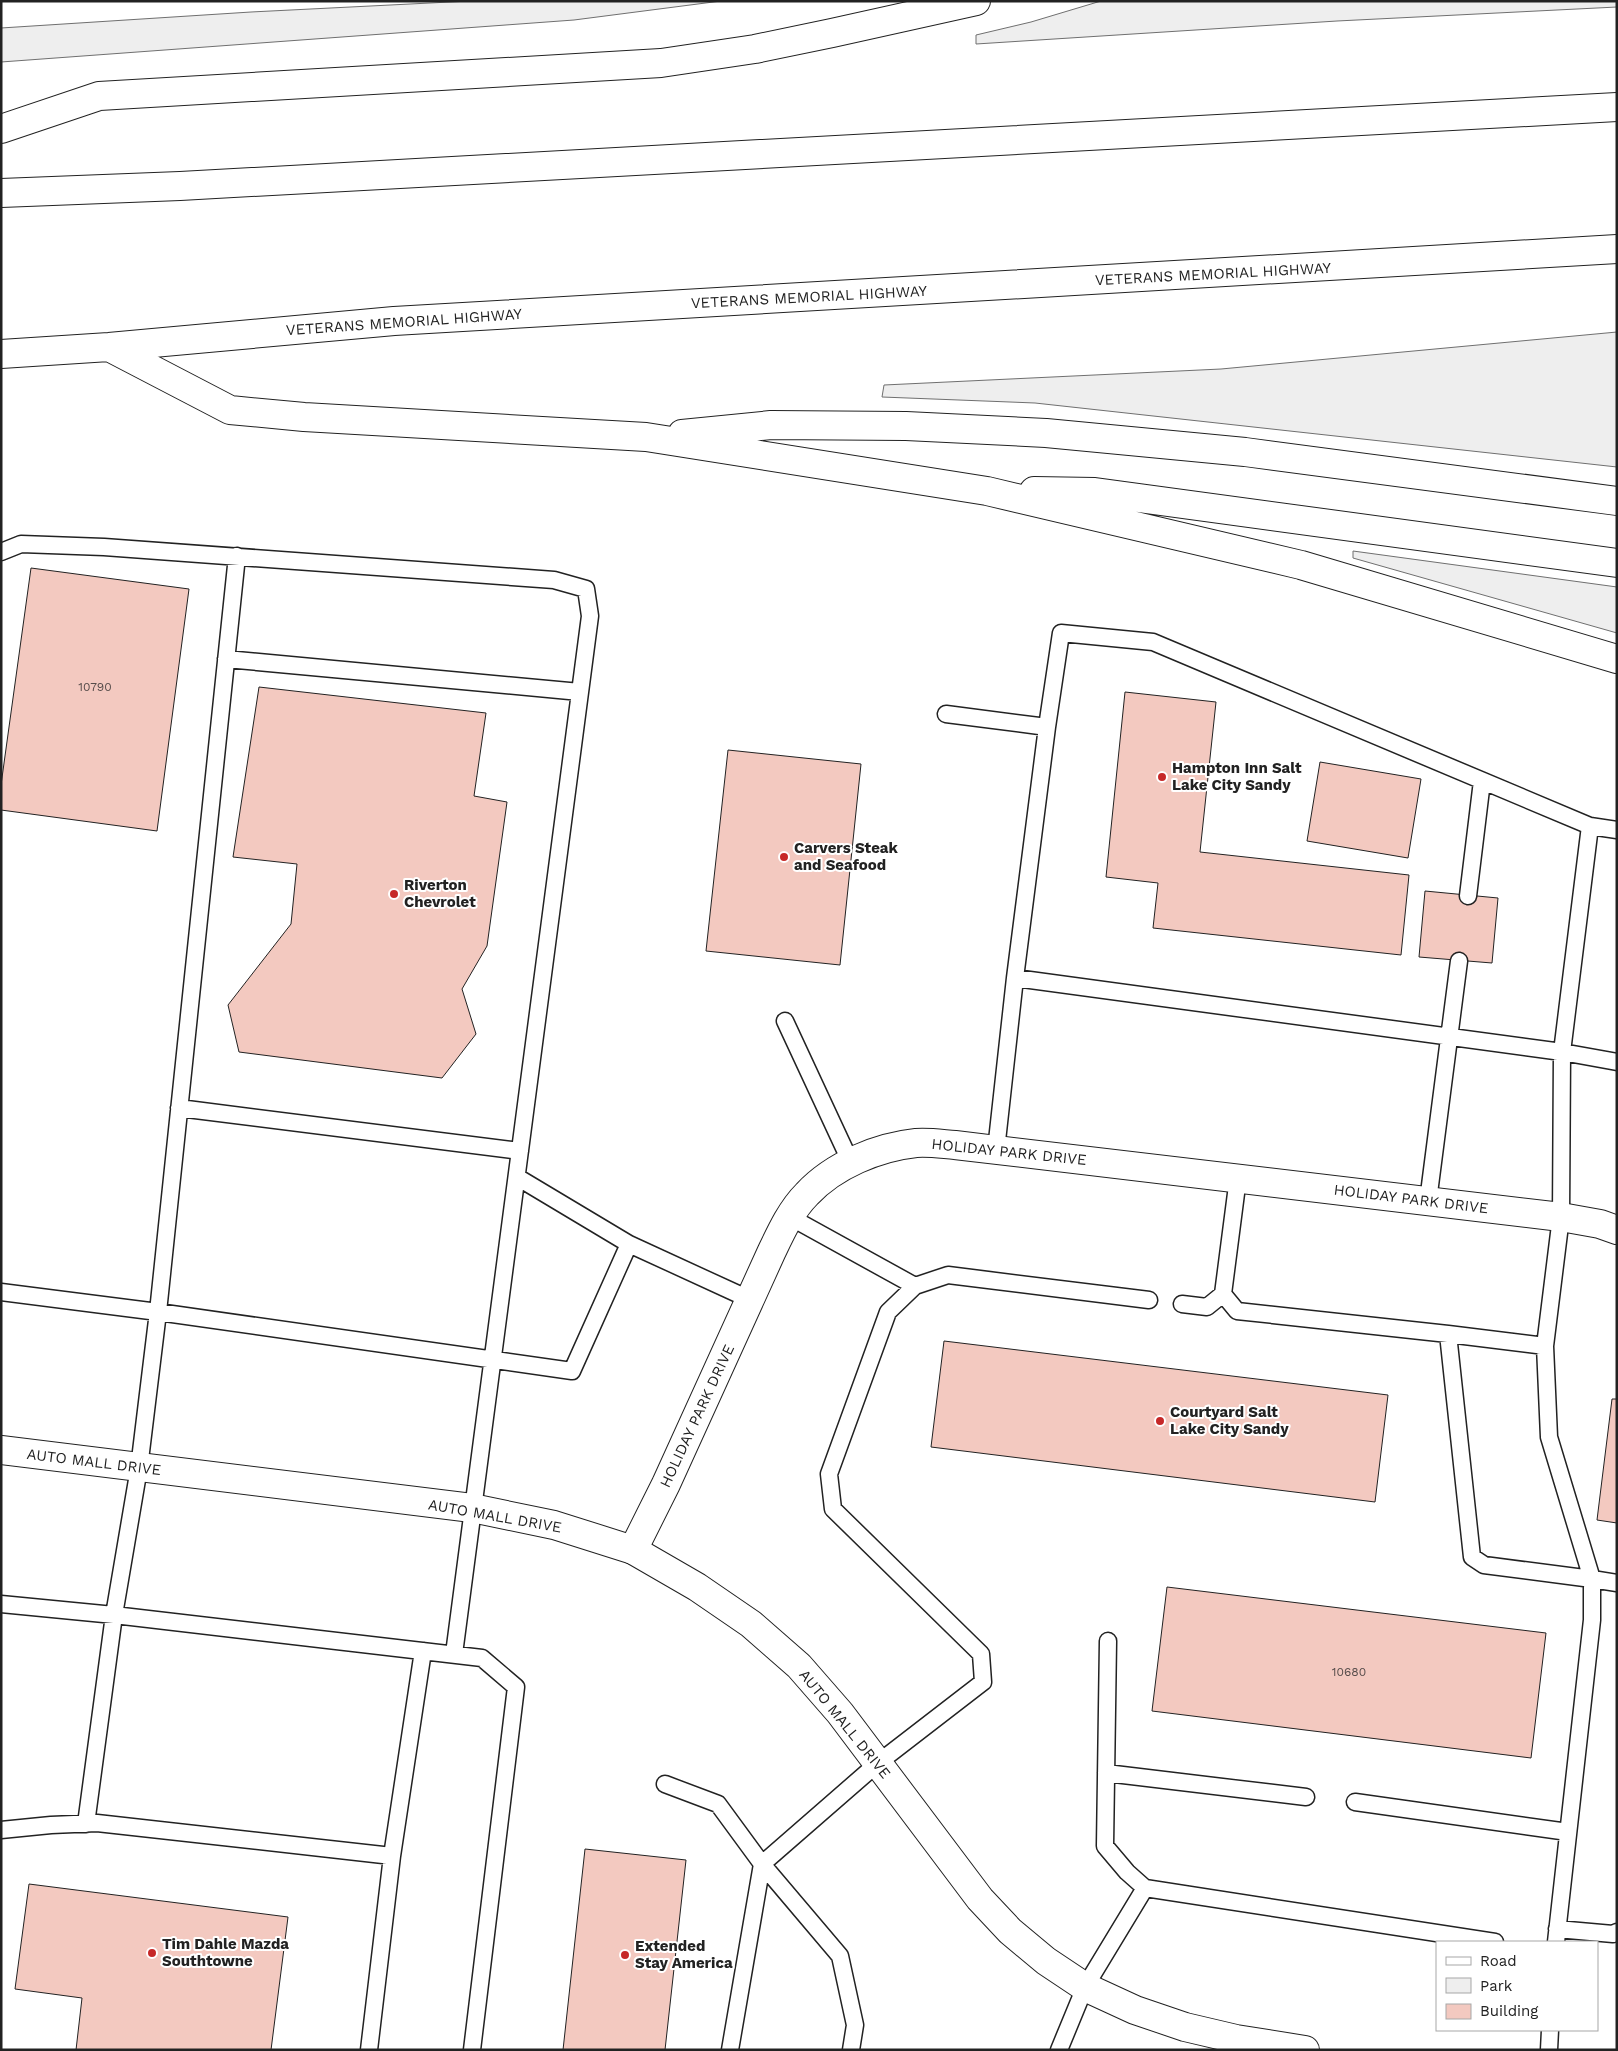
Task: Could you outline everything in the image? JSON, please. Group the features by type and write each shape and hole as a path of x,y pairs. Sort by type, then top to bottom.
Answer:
{"main road":[{"path":"1,129 98,96 661,63 774,45 912,17 976,1"},
{"path":"1,193 200,185 1617,107"},
{"name":"VETERANS MEMORIAL HIGHWAY","path":"1,354 109,347 394,321 1617,249"},
{"path":"109,347 230,410 304,417 646,437 987,491 1301,565 1617,659"},
{"path":"646,437 771,425 906,426 1046,433 1245,452 1617,500"},
{"path":"987,491 1094,492 1617,563"},
{"name":"HOLIDAY PARK DRIVE","path":"633,1550 666,1484 771,1253 790,1217 807,1194 828,1175 884,1149 918,1143 996,1150 1561,1217 1600,1224 1617,1230"},
{"name":"AUTO MALL DRIVE","path":"1,1450 472,1508 554,1525 633,1550 697,1587 751,1624 799,1666 840,1713 980,1900 1010,1931 1046,1961 1085,1987 1135,2010 1185,2027 1236,2039 1305,2050"}],"lane":[{"path":"1,552 21,544 104,547 554,580 586,589 590,616 454,1654"},
{"path":"86,1824 114,1615 139,1468 158,1312 237,556"},
{"path":"996,1150 1015,978 1061,633 1153,642 1590,826 1617,830"},
{"path":"226,659 580,692"},
{"path":"946,714 1047,727"},
{"path":"1468,896 1482,781"},
{"path":"1590,826 1562,1052 1561,1217 1545,1346 1549,1437 1592,1579 1592,1620 1557,1936 1613,1934 1617,1932"},
{"path":"1428,1201 1459,961"},
{"path":"1015,978 1562,1052 1617,1062"},
{"path":"785,1021 852,1163"},
{"path":"179,1108 520,1151"},
{"path":"517,1177 629,1244 751,1300"},
{"path":"1182,1304 1207,1307 1223,1294 1238,1178"},
{"path":"790,1217 914,1286"},
{"path":"1,1292 158,1312 572,1371 629,1244"},
{"path":"730,2050 762,1864 878,1763 983,1682 981,1654 833,1509 829,1474 888,1312 914,1286 948,1275 1149,1300"},
{"path":"1223,1294 1237,1311 1545,1346"},
{"path":"1448,1334 1472,1557 1484,1566 1617,1583"},
{"path":"1,1604 114,1615 482,1658 516,1687 472,2050"},
{"path":"1108,1641 1105,1846 1145,1888 1489,1941"},
{"path":"369,2050 392,1856 423,1651"},
{"path":"1106,1773 1306,1798"},
{"path":"665,1784 718,1804 762,1864 840,1956 856,2025 851,2050"},
{"path":"1355,1802 1568,1832"},
{"path":"1,1830 98,1823 392,1856"},
{"path":"1059,2050 1085,1987 1145,1888"},
{"path":"1548,2050 1550,2031"}],"green space":[{"path":"470,1 721,1 574,20 1,62 1,28 251,12"},
{"path":"1101,1 1617,1 1617,7 1337,21 976,44 976,35 1031,22"},
{"path":"1617,332 1617,467 1035,403 882,397 884,385 1221,369"},
{"path":"1353,551 1617,587 1617,633 1353,558"}],"building":[{"path":"31,568 189,589 157,831 1,810 1,785"},
{"name":"Riverton Chevrolet","path":"259,687 486,713 474,796 507,802 487,946 462,989 476,1034 442,1078 239,1052 228,1005 291,924 297,864 233,857"},
{"name":"Hampton Inn Salt Lake City Sandy","path":"1125,692 1216,702 1200,852 1409,875 1401,955 1153,928 1158,883 1106,877"},
{"name":"Carvers Steak and Seafood","path":"728,750 861,764 840,965 706,951"},
{"path":"1320,762 1421,779 1408,858 1307,841"},
{"path":"1425,891 1498,898 1492,963 1419,957"},
{"name":"Courtyard Salt Lake City Sandy","path":"944,1341 1388,1395 1375,1502 931,1447"},
{"path":"1612,1399 1617,1399 1617,1523 1597,1520"},
{"path":"1167,1587 1546,1633 1531,1758 1152,1711"},
{"name":"Extended Stay America","path":"585,1849 686,1860 665,2050 563,2050"},
{"name":"Tim Dahle Mazda Southtowne","path":"29,1884 288,1917 271,2050 76,2050 82,1998 15,1989"}],"place":[{"name":"Hampton Inn Salt Lake City Sandy","path":"1162,777"},
{"name":"Carvers Steak and Seafood","path":"784,857"},
{"name":"Riverton Chevrolet","path":"394,894"},
{"name":"Courtyard Salt Lake City Sandy","path":"1160,1421"},
{"name":"Tim Dahle Mazda Southtowne","path":"152,1953"},
{"name":"Extended Stay America","path":"625,1955"}]}
